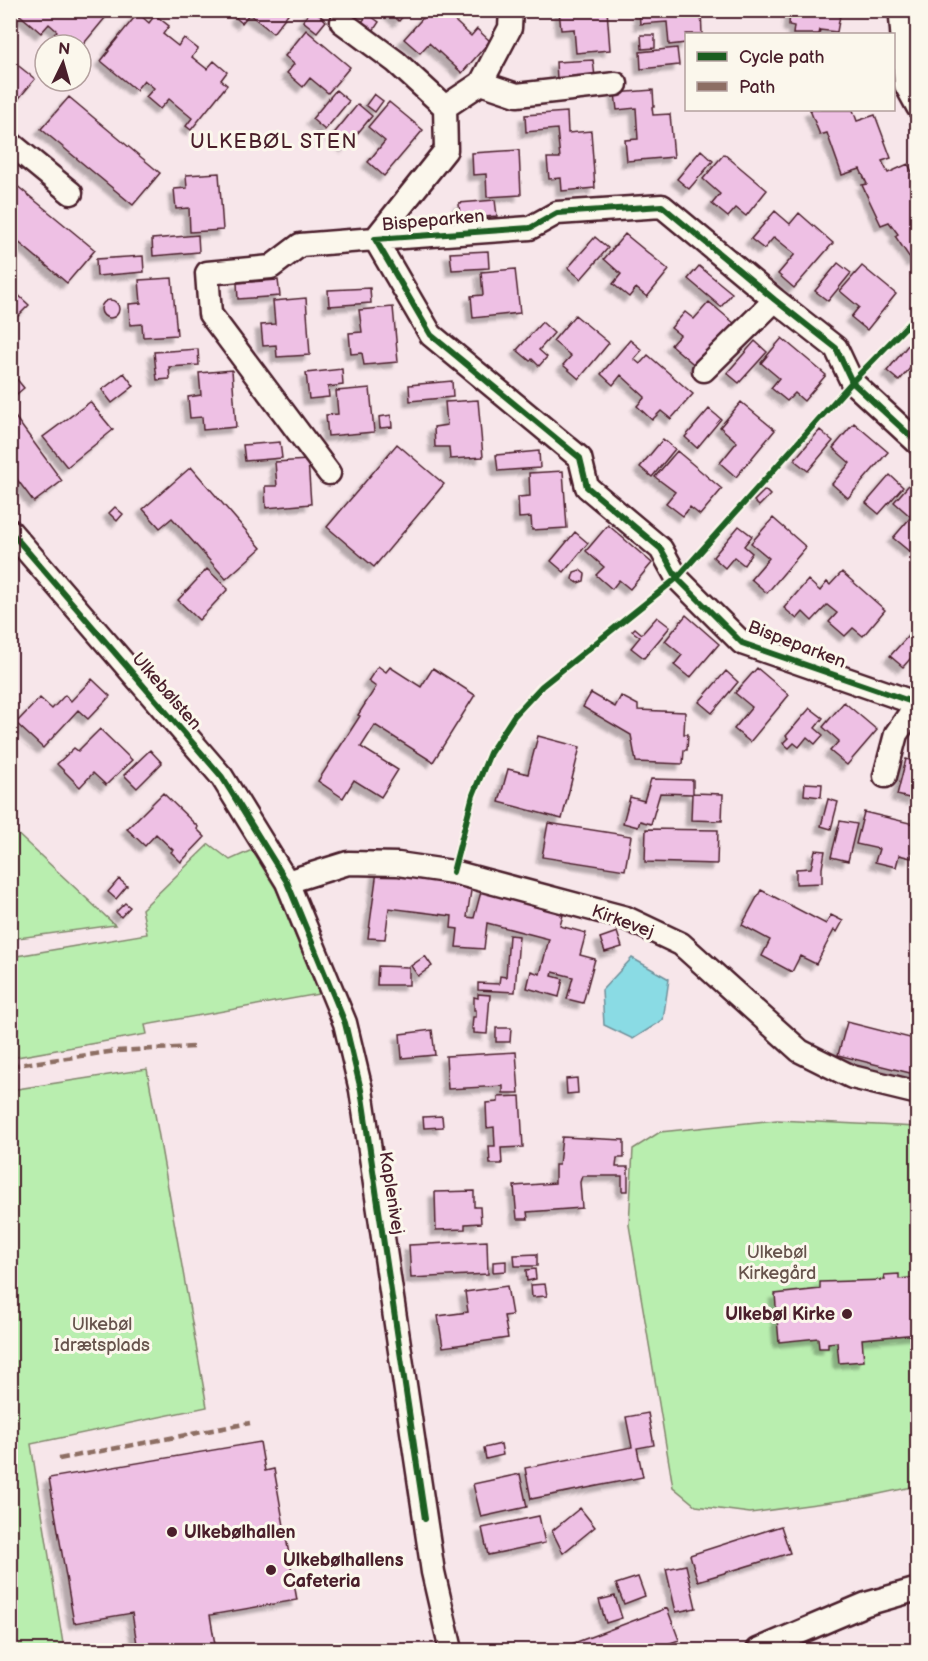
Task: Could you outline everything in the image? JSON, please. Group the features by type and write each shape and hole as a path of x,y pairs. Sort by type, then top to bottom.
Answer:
{"street":[{"path":"342,22 396,62 445,107 481,82 510,28 512,10"},
{"path":"902,10 906,85 918,107"},
{"path":"481,82 517,94 616,84"},
{"name":"Bispeparken","path":"375,239 446,150 445,107"},
{"path":"10,143 71,193"},
{"name":"Bispeparken","path":"329,473 210,314 207,273 271,267 300,245 530,228 557,213 662,206 836,348 852,382 918,443"},
{"name":"Bispeparken","path":"375,239 431,335 579,458 587,487 661,549 677,578 742,643 917,704 896,734 885,776"},
{"path":"704,370 775,300"},
{"name":"Ulkebølsten","path":"10,531 222,777 286,882"},
{"name":"Kirkevej","path":"286,882 348,862 398,864 453,872 626,918 681,944 800,1051 852,1077 918,1093"},
{"name":"Kaplenivej","path":"286,882 345,1023 361,1090 433,1572 451,1650"},
{"path":"758,1650 866,1604 918,1589"}],"green space":[{"path":"11,828 115,925 11,939"},
{"path":"209,844 230,860 252,850 276,889 319,994 145,1025 147,1034 11,1058 11,957 147,934 142,909"},
{"name":"Ulkebøl Idrætsplads","path":"147,1069 207,1407 31,1444 64,1650 11,1650 11,1090"},
{"name":"Ulkebøl Kirkegård","path":"777,1120 917,1127 917,1486 860,1498 750,1513 696,1506 673,1487 629,1225 633,1149 660,1132"}],"water":[{"path":"632,958 669,979 663,1020 633,1039 604,1025 602,990"}],"building":[{"path":"14,10 108,10 110,12 93,33 55,33 57,31 49,24 41,33"},
{"path":"242,10 291,10 273,33 249,14 242,23 236,18"},
{"path":"311,10 326,21 317,32 303,21"},
{"path":"387,10 408,10 399,21"},
{"path":"430,10 443,10 471,36 477,29 490,41 462,73 429,43 420,53 404,39"},
{"path":"559,10 607,10 610,50 576,53 574,29 561,30"},
{"path":"639,10 701,10 702,33 685,33 685,43 669,45 667,22 640,24"},
{"path":"790,10 841,10 837,32 820,30 819,33 793,33 794,26 789,25"},
{"path":"138,13 149,23 155,15 169,26 163,34 178,46 184,38 198,49 192,57 207,69 214,61 227,72 221,80 227,85 191,130 186,126 192,118 169,99 160,109 146,97 154,88 144,80 136,90 101,61"},
{"path":"368,14 379,22 373,31 362,22"},
{"path":"306,30 350,67 328,93 310,78 303,87 287,73 294,64 285,56"},
{"path":"641,35 655,35 655,48 642,49"},
{"path":"677,48 679,65 641,69 640,52"},
{"path":"10,59 33,77 33,81 10,109"},
{"path":"593,60 595,77 557,79 556,62"},
{"path":"336,90 349,101 325,130 312,119"},
{"path":"653,90 653,115 670,114 674,157 627,161 625,140 638,139 636,108 617,110 615,93"},
{"path":"374,94 383,101 375,112 366,105"},
{"path":"69,97 160,173 133,205 41,129"},
{"path":"389,102 423,130 384,176 368,162 385,141 368,127"},
{"path":"358,104 372,116 346,147 332,136"},
{"path":"810,111 853,111 857,121 875,115 891,158 882,161 888,173 908,164 918,184 918,257 912,261 895,236 898,234 889,222 881,225 862,185 867,184 860,169 842,175 827,133 820,135"},
{"path":"567,112 568,133 591,131 595,188 562,191 561,178 549,179 547,158 560,158 557,129 526,132 525,115"},
{"path":"519,150 521,195 487,197 486,174 473,175 472,153"},
{"path":"701,150 713,161 689,189 677,179"},
{"path":"724,154 767,190 746,216 736,208 728,217 712,204 720,194 703,179"},
{"path":"219,173 223,230 190,232 189,208 176,209 174,189 187,188 186,175"},
{"path":"10,180 95,250 67,283 10,235"},
{"path":"495,200 497,216 460,219 459,203"},
{"path":"775,211 790,224 799,213 833,243 794,288 778,274 795,254 774,237 764,249 751,239"},
{"path":"625,234 669,270 647,297 636,288 629,297 613,284 621,274 604,259"},
{"path":"198,235 199,252 153,256 152,239"},
{"path":"595,237 608,248 581,279 568,268"},
{"path":"488,251 489,268 452,270 450,253"},
{"path":"143,256 144,272 97,276 96,259"},
{"path":"838,263 851,273 828,301 815,291"},
{"path":"699,266 732,293 721,307 688,279"},
{"path":"862,266 896,294 867,330 851,317 859,307 840,291"},
{"path":"515,269 520,313 473,318 471,296 483,295 481,272"},
{"path":"172,278 177,335 143,337 142,324 130,325 129,304 141,303 139,280"},
{"path":"278,280 280,296 238,299 237,283"},
{"path":"370,288 371,303 329,306 328,290"},
{"path":"10,291 13,294 15,292 29,305 10,324"},
{"path":"306,298 310,355 277,357 276,345 263,346 261,325 275,324 273,301"},
{"path":"106,300 114,300 119,305 117,316 106,318 101,313 101,305"},
{"path":"709,302 734,323 697,367 671,345 680,335 671,328 685,312 694,319"},
{"path":"393,307 398,362 364,365 362,353 351,354 349,333 362,332 359,310"},
{"path":"575,315 609,343 579,379 563,365 571,356 553,341"},
{"path":"542,322 554,333 539,350 547,357 539,366 517,350"},
{"path":"782,338 826,375 804,401 795,393 787,401 771,388 779,378 761,363"},
{"path":"913,339 918,343 918,359 899,381 887,371"},
{"path":"630,340 642,350 634,359 640,364 648,355 693,394 671,419 661,411 652,420 637,406 645,397 621,375 613,385 601,374"},
{"path":"755,341 767,352 739,383 727,373"},
{"path":"198,349 199,365 169,367 170,379 157,380 154,352"},
{"path":"342,369 343,385 328,387 329,397 309,399 306,373"},
{"path":"232,370 236,427 203,430 202,417 190,418 188,397 201,395 199,373"},
{"path":"11,372 24,388 12,398 10,396"},
{"path":"124,373 134,386 112,403 102,390"},
{"path":"452,381 453,397 410,401 409,385"},
{"path":"370,388 374,432 328,436 326,415 338,414 336,391"},
{"path":"478,400 483,457 450,459 449,447 435,447 434,427 447,425 445,402"},
{"path":"90,402 113,430 67,467 43,437"},
{"path":"741,402 775,430 736,477 720,463 737,442 720,427"},
{"path":"709,409 721,419 697,448 685,437"},
{"path":"10,410 62,481 34,502 10,470"},
{"path":"391,415 392,427 380,428 379,417"},
{"path":"854,423 888,452 848,498 832,484 850,463 833,448"},
{"path":"820,430 833,441 808,471 794,460"},
{"path":"663,439 675,449 652,477 640,467"},
{"path":"280,442 282,458 245,461 243,445"},
{"path":"397,444 444,484 374,567 327,527"},
{"path":"539,451 540,468 498,471 496,455"},
{"path":"677,451 722,489 700,515 690,507 683,516 666,503 675,492 655,477"},
{"path":"308,460 311,504 266,508 265,486 277,486 275,462"},
{"path":"191,467 261,548 226,579 172,518 160,528 143,509"},
{"path":"563,471 567,528 532,530 531,517 519,518 518,497 530,496 529,473"},
{"path":"890,475 903,487 879,514 866,503"},
{"path":"916,477 918,478 918,543 910,552 893,538 911,517 894,502"},
{"path":"765,490 770,495 759,506 754,501"},
{"path":"115,507 123,514 117,521 109,513"},
{"path":"773,518 806,547 767,593 751,579 769,558 751,543"},
{"path":"608,525 652,563 630,589 619,580 612,589 596,575 604,567 586,551"},
{"path":"739,526 752,536 744,546 752,553 744,565 734,557 725,568 713,557"},
{"path":"575,532 588,543 564,572 551,561"},
{"path":"207,569 228,589 199,620 178,600"},
{"path":"580,570 585,574 584,581 578,583 572,579 574,572"},
{"path":"842,572 885,610 863,636 853,628 845,636 829,622 837,613 827,605 812,621 803,612 797,619 784,608 808,580 820,591 827,582 830,585"},
{"path":"686,615 719,644 690,678 674,665 682,655 665,641"},
{"path":"657,617 670,627 644,658 631,648 640,637 632,631 635,628 642,634"},
{"path":"917,626 918,650 903,667 890,656"},
{"path":"378,666 386,672 390,667 421,687 433,668 475,695 433,762 375,725 361,747 398,770 381,797 354,780 343,798 318,781 376,687 368,681"},
{"path":"757,668 789,695 750,742 734,729 752,707 735,693"},
{"path":"726,671 738,682 712,713 699,702"},
{"path":"92,679 110,696 88,719 78,710 43,748 16,723 40,698 52,709 65,695 71,701"},
{"path":"591,693 615,707 621,696 638,705 638,710 685,712 684,734 688,734 683,764 636,762 631,735 583,707"},
{"path":"844,702 877,730 847,765 830,751 839,741 823,727"},
{"path":"810,708 823,718 815,728 823,735 815,744 807,737 799,747 794,743 789,748 783,743 788,738 786,736"},
{"path":"100,729 132,760 106,785 93,773 80,787 57,764 74,748 78,751"},
{"path":"538,736 580,747 562,819 499,802 508,769 528,774"},
{"path":"150,750 162,763 137,788 124,775"},
{"path":"906,759 918,762 918,780 913,799 897,795"},
{"path":"651,779 693,780 693,793 723,794 722,821 691,820 692,794 660,793 651,824 640,821 638,827 623,823 630,797 644,801"},
{"path":"805,783 822,784 821,797 804,795"},
{"path":"163,793 198,827 197,829 205,837 181,862 171,852 173,850 156,834 145,846 127,829"},
{"path":"828,799 838,802 831,829 821,826"},
{"path":"864,812 918,825 911,858 899,855 896,867 875,862 879,849 856,844"},
{"path":"840,821 857,824 848,861 831,857"},
{"path":"548,823 631,836 625,870 542,857"},
{"path":"646,829 718,830 717,864 645,862"},
{"path":"815,850 825,851 822,883 796,884 796,869 811,868"},
{"path":"377,871 472,884 467,917 474,918 482,888 562,909 560,926 586,933 580,955 595,959 583,1003 567,999 573,977 553,972 552,976 563,979 559,997 527,988 531,971 540,974 549,939 487,923 484,949 456,947 458,929 451,928 452,916 389,908 385,939 368,938"},
{"path":"119,879 127,886 116,899 108,892"},
{"path":"761,890 826,924 831,915 843,921 837,932 834,930 816,964 800,956 792,972 762,956 770,940 742,925"},
{"path":"125,903 130,907 121,917 116,912"},
{"path":"617,932 622,947 605,952 600,938"},
{"path":"509,935 519,936 515,992 478,990 478,983 499,984 500,976 506,977"},
{"path":"425,956 432,966 418,976 411,966"},
{"path":"378,966 409,967 409,985 377,985"},
{"path":"478,994 490,995 487,1034 474,1033 472,1029 473,1017 476,1017 474,997 478,998"},
{"path":"847,1022 918,1040 918,1075 838,1055"},
{"path":"496,1028 511,1028 510,1042 496,1042"},
{"path":"432,1030 435,1055 402,1058 400,1034"},
{"path":"516,1052 519,1093 503,1093 503,1086 448,1089 446,1056"},
{"path":"577,1078 578,1093 567,1094 566,1079"},
{"path":"520,1096 523,1147 501,1148 502,1164 490,1164 489,1146 495,1146 494,1127 487,1128 486,1103 498,1102 498,1097"},
{"path":"442,1116 443,1127 424,1128 423,1117"},
{"path":"562,1137 624,1140 624,1158 617,1158 616,1167 628,1167 628,1191 622,1191 622,1176 582,1176 580,1182 582,1208 527,1212 528,1219 517,1219 514,1186 555,1183 555,1165 559,1165"},
{"path":"474,1191 474,1207 480,1207 481,1223 465,1224 465,1229 436,1230 435,1192"},
{"path":"487,1241 488,1274 411,1278 409,1245"},
{"path":"537,1254 537,1266 515,1266 514,1255"},
{"path":"506,1261 506,1271 493,1272 493,1262"},
{"path":"535,1269 536,1279 527,1281 526,1270"},
{"name":"Ulkebøl Kirke","path":"899,1274 899,1279 918,1277 918,1334 862,1339 864,1361 839,1363 837,1342 828,1343 828,1348 819,1348 818,1338 779,1342 775,1294 820,1289 820,1282 885,1280 884,1275"},
{"path":"545,1284 547,1296 532,1297 531,1285"},
{"path":"507,1286 512,1315 504,1316 508,1338 443,1347 438,1316 468,1312 465,1292"},
{"path":"648,1413 654,1445 637,1448 643,1477 531,1499 525,1468 632,1447 626,1417"},
{"name":"Ulkebølhallen","path":"260,1442 265,1471 274,1469 297,1600 210,1615 216,1650 138,1650 132,1613 74,1623 49,1478"},
{"path":"501,1444 503,1455 486,1459 484,1448"},
{"path":"520,1474 527,1507 481,1517 473,1484"},
{"path":"580,1508 595,1527 563,1553 552,1531"},
{"path":"539,1516 545,1543 488,1555 482,1528"},
{"path":"781,1526 790,1553 698,1581 690,1555"},
{"path":"686,1565 696,1608 676,1612 666,1569"},
{"path":"638,1577 645,1596 624,1604 616,1584"},
{"path":"615,1596 622,1618 606,1623 599,1600"},
{"path":"667,1608 679,1640 650,1650 571,1650 569,1645"}],"marked path":[{"path":"10,1066 116,1051 193,1047"},
{"path":"59,1459 250,1423"}],"cycle path":[{"path":"918,443 852,382 836,348 662,206 557,213 530,228 375,239 431,335 580,458 587,487 661,549 677,578 742,643 918,704"},
{"path":"453,872 473,795 490,753 514,716 542,686 677,578 852,382 918,314"},
{"path":"10,531 222,777 287,882 345,1023 361,1090 425,1519"}],"place":[{"name":"Ulkebøl Kirke","path":"847,1314"},
{"name":"Ulkebølhallen","path":"172,1532"},
{"name":"Ulkebølhallens Cafeteria","path":"271,1570"}],"district":[{"name":"ULKEBØL STEN","path":"274,141"}]}
